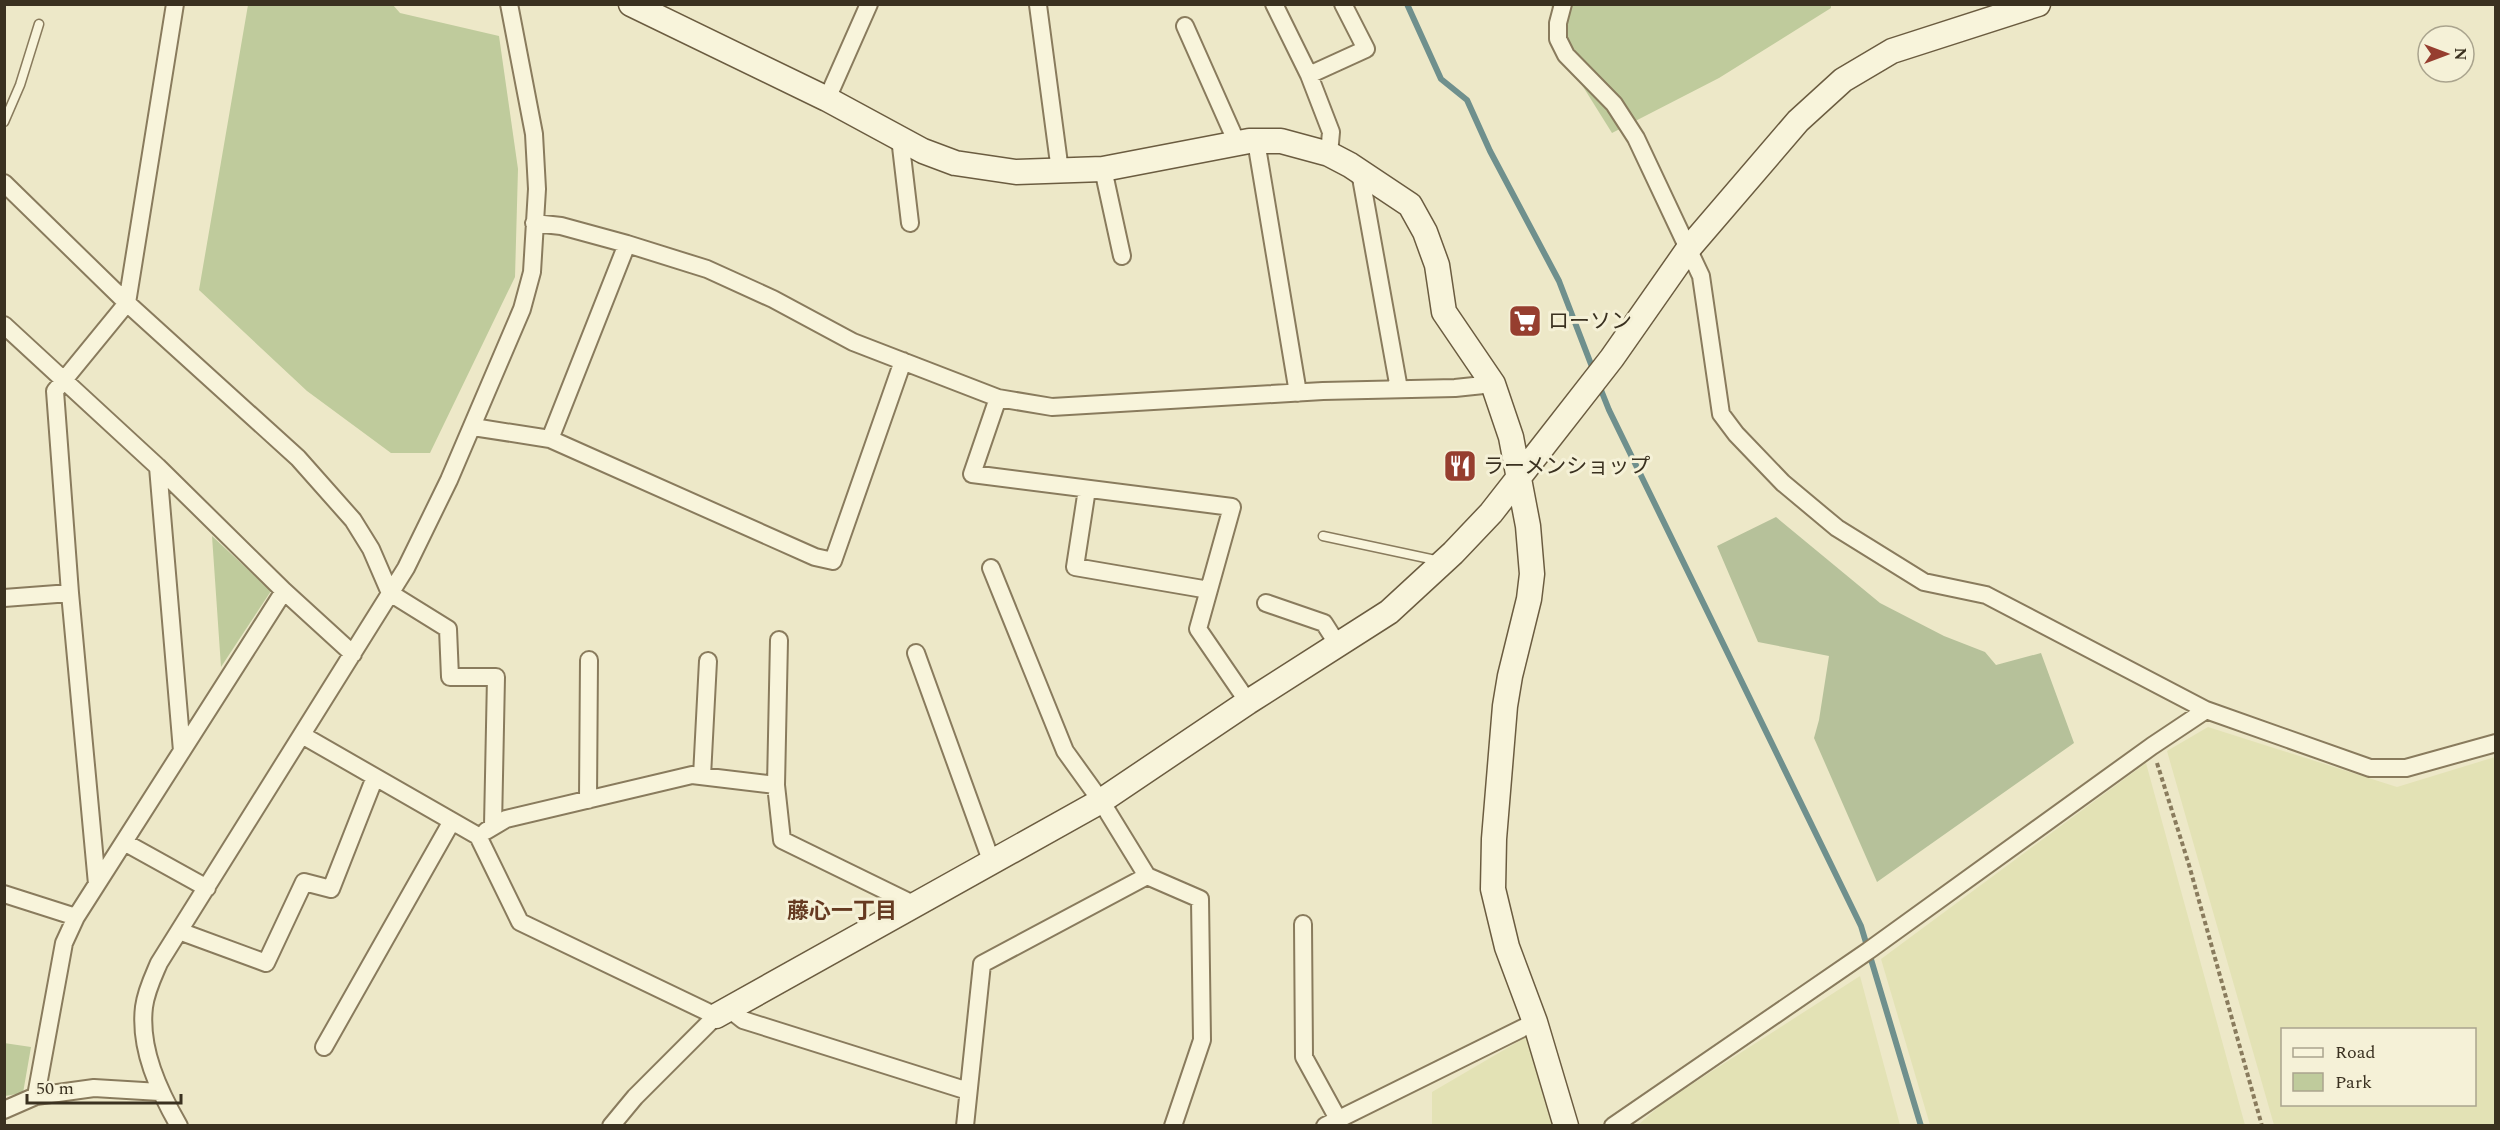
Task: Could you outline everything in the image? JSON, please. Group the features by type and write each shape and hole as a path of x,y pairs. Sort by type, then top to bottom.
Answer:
{"street":[{"path":"98,884 70,593 55,391 127,303 175,4"},
{"path":"179,1125 160,1092 144,1032 144,1008 159,963 353,654 426,529 473,426 522,309 532,273 537,189 534,134 509,4"},
{"path":"630,4 827,99 923,151 955,162 1016,172 1103,169 1246,142 1281,141 1329,154 1410,205 1425,232 1437,265 1444,312 1493,384 1510,437 1528,526 1532,574 1529,599 1505,706 1494,830 1493,889 1507,947 1535,1022 1566,1125"},
{"path":"827,99 869,4"},
{"path":"1025,4 1039,5 1060,171"},
{"path":"1274,4 1309,75 1331,132 1329,154"},
{"path":"1309,75 1366,49 1343,4"},
{"path":"1563,4 1558,23 1558,39 1566,55 1614,104 1636,138 1701,276 1721,414 1736,434 1783,483 1837,528 1924,582 1986,595 2206,710 2370,768 2406,768 2496,743"},
{"path":"611,1125 635,1097 722,1013 917,906 1101,801 1248,702 1389,612 1491,513 1518,475 1612,358 1689,248 1798,121 1843,80 1892,51 2038,4"},
{"path":"1185,26 1246,142 1298,393"},
{"path":"900,138 910,223"},
{"path":"1103,169 1122,256"},
{"path":"1360,172 1399,389"},
{"path":"4,183 127,303 298,458 353,520 371,549 390,593 448,629 450,677 496,677 493,826"},
{"path":"534,223 561,226 707,269 773,299 853,342 998,398 1052,407 1298,393 1455,388 1493,384"},
{"path":"550,439 627,244"},
{"path":"4,325 158,467 284,591 353,654"},
{"path":"473,426 550,439 815,557 833,561 903,361"},
{"path":"998,398 972,474 1232,507 1198,629 1248,702"},
{"path":"158,467 182,751"},
{"path":"1087,489 1075,567 1209,590"},
{"path":"991,568 1065,751 1101,801 1147,876 1200,899 1202,1040 1173,1125"},
{"path":"36,1096 64,943 76,917 284,591"},
{"path":"4,598 70,593"},
{"path":"1266,603 1324,623 1338,645"},
{"path":"779,640 776,785 782,840 917,906"},
{"path":"916,653 992,863"},
{"path":"588,800 589,660"},
{"path":"702,776 708,661"},
{"path":"1613,1125 1868,951 2152,746 2206,710"},
{"path":"302,735 478,836 520,922 722,1013 968,1090"},
{"path":"478,836 506,819 692,775 776,785"},
{"path":"179,932 266,963 304,882 331,889 375,777"},
{"path":"324,1047 452,821"},
{"path":"124,842 207,888"},
{"path":"965,1125 982,964 1147,876"},
{"path":"4,894 76,917"},
{"path":"1303,924 1304,1057 1332,1122 1535,1022"},
{"path":"4,1110 36,1096 94,1088 160,1092"}],"lane":[{"path":"4,122 20,85 39,24"},
{"path":"1323,537 1443,562"}],"path":[{"path":"2152,746 2192,877 2262,1125"}],"green space":[{"path":"1831,4 1831,8 1719,78 1612,133 1572,69 1551,5"},
{"path":"248,5 393,5 400,13 499,36 518,169 515,277 430,453 391,453 307,391 199,290"},
{"path":"1776,517 1880,603 1944,636 1985,652 1996,665 2041,653 2074,743 1877,882 1814,738 1829,656 1758,642 1717,546"},
{"path":"212,536 271,591 221,667"},
{"path":"2208,727 2397,787 2495,757 2495,1125 2274,1125 2167,751"},
{"path":"2146,763 2245,1125 1930,1125 1881,959"},
{"path":"1860,976 1900,1125 1638,1125 1664,1102"},
{"path":"1526,1037 1552,1125 1432,1125 1432,1092"},
{"path":"4,1043 31,1047 23,1093 5,1096"}],"waterway":[{"path":"1407,4 1441,79 1467,100 1490,151 1559,281 1594,372"},
{"path":"1599,385 1609,410 1861,926 1921,1126"}],"place":[{"name":"ローソン","path":"1525,321"},
{"name":"ラーメンショップ","path":"1460,466"}],"district":[{"name":"藤心一丁目","path":"842,910"}]}
